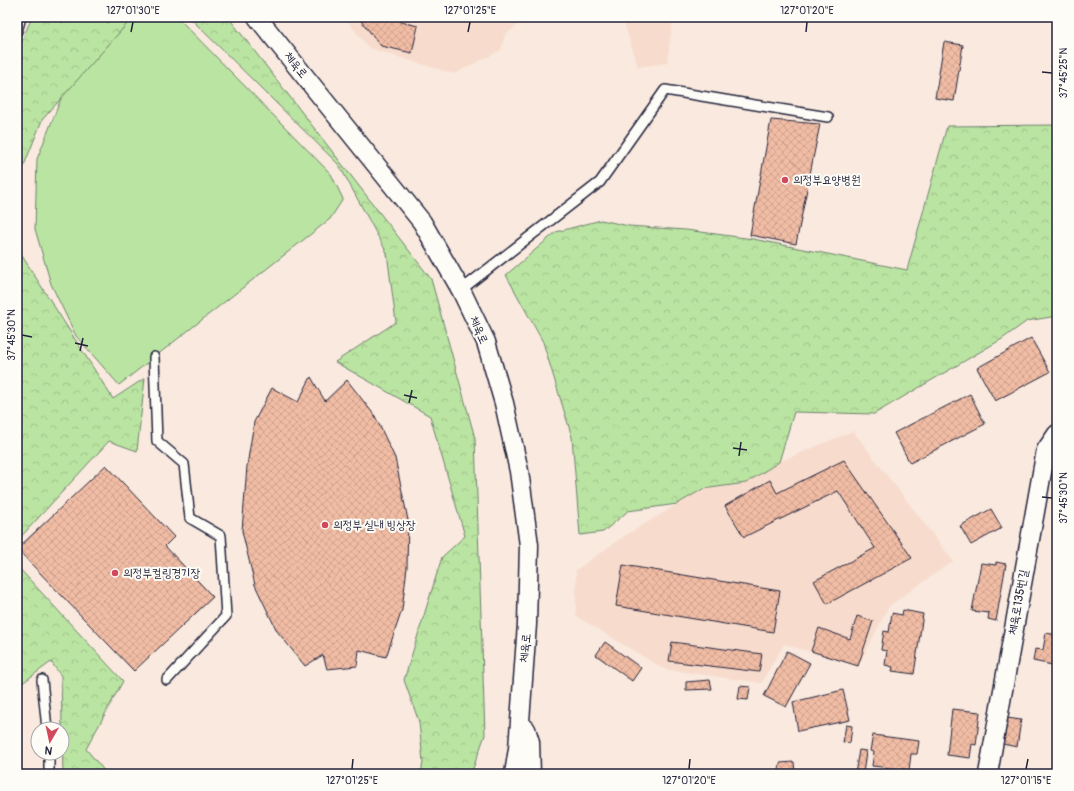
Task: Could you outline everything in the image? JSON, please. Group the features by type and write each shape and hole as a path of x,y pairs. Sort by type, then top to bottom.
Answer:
{"street":[{"name":"체육로","path":"257,17 422,222 461,290 486,342 504,403 519,471 529,545 527,624 521,709"},
{"name":"체육로135번길","path":"988,774 1046,450 1057,434"},
{"path":"505,774 509,751 521,709"},
{"path":"514,774 518,749 521,709"},
{"path":"521,709 530,742 531,774"}],"lane":[{"path":"17,31 21,17"},
{"path":"461,290 600,182 665,90 828,117"},
{"path":"154,357 157,441 184,464 190,518 221,536 226,616 167,680"},
{"path":"42,680 46,721"},
{"path":"49,761 50,774"}],"shaded area":[{"path":"344,17 565,17 518,25 505,35 501,50 454,74 369,48"},
{"path":"618,17 673,17 667,63 638,67 623,19"},
{"path":"853,431 953,561 889,606 858,666 784,644 761,683 664,669 576,616 576,570 623,537 703,489 746,483 779,462"}],"green space":[{"path":"32,17 133,17 42,120 17,183 17,52"},
{"path":"133,17 177,17 331,174 343,199 330,219 119,385 76,336 51,284 35,229 37,159 62,96"},
{"path":"189,17 228,17 431,279 475,438 485,735 471,774 421,774 423,762 419,722 404,680 442,557 465,536 430,416 335,362 396,322 387,253 339,165"},
{"path":"1057,125 1057,316 1027,321 1002,339 874,414 794,412 779,462 746,483 703,489 677,504 628,511 603,532 580,535 572,437 543,342 506,275 556,232 601,220 629,226 686,230 753,239 907,270 947,126"},
{"path":"17,248 113,399 145,378 137,451 109,441 17,541"},
{"path":"17,566 123,681 86,749 107,774 63,774 63,761 70,761 70,721 62,721 61,676 51,662 17,687"}],"building":[{"path":"358,17 397,17 401,22 418,26 412,53 381,46"},
{"path":"944,42 963,45 954,101 935,98"},
{"name":"의정부요양병원","path":"771,120 820,124 796,244 750,235"},
{"path":"1031,338 1050,372 995,401 977,368"},
{"name":"의정부 실내 빙상장","path":"311,377 325,401 347,380 375,416 395,458 408,520 407,567 402,610 386,657 359,650 357,666 327,669 323,655 305,666 277,631 255,585 242,531 247,466 254,422 272,388 298,402"},
{"path":"970,394 985,424 910,463 894,433"},
{"path":"844,460 912,558 827,604 814,581 875,548 838,491 744,537 725,506 770,480 777,493"},
{"name":"의정부컬링경기장","path":"106,465 174,537 165,546 213,597 134,671 17,549"},
{"path":"991,509 1002,528 971,545 960,526"},
{"path":"996,562 1006,564 996,621 988,619 989,613 972,611 981,563 996,565"},
{"path":"623,565 780,591 773,632 616,606"},
{"path":"903,610 923,614 914,674 892,671 893,667 885,665 887,651 881,650 884,631 889,632 892,613 902,615"},
{"path":"857,616 873,621 858,666 811,651 819,628 850,639"},
{"path":"1046,633 1057,635 1057,666 1033,661 1035,649 1043,650"},
{"path":"605,642 641,668 632,681 596,655"},
{"path":"672,642 762,654 759,672 669,661"},
{"path":"787,651 810,663 786,707 764,696"},
{"path":"710,680 712,689 686,690 686,682"},
{"path":"740,686 750,687 748,700 738,699"},
{"path":"843,690 850,720 798,731 793,702"},
{"path":"952,709 980,712 976,745 972,744 970,758 947,755"},
{"path":"1007,718 1021,720 1017,747 1003,744"},
{"path":"846,725 852,726 850,743 843,742"},
{"path":"873,735 919,741 917,754 911,754 909,770 872,766 874,752 870,751"},
{"path":"859,750 866,751 863,774 855,774"},
{"path":"794,762 795,774 774,774 779,770 780,763"}],"place":[{"name":"의정부요양병원","path":"785,180"},
{"name":"의정부 실내 빙상장","path":"325,525"},
{"name":"의정부컬링경기장","path":"115,573"}]}
